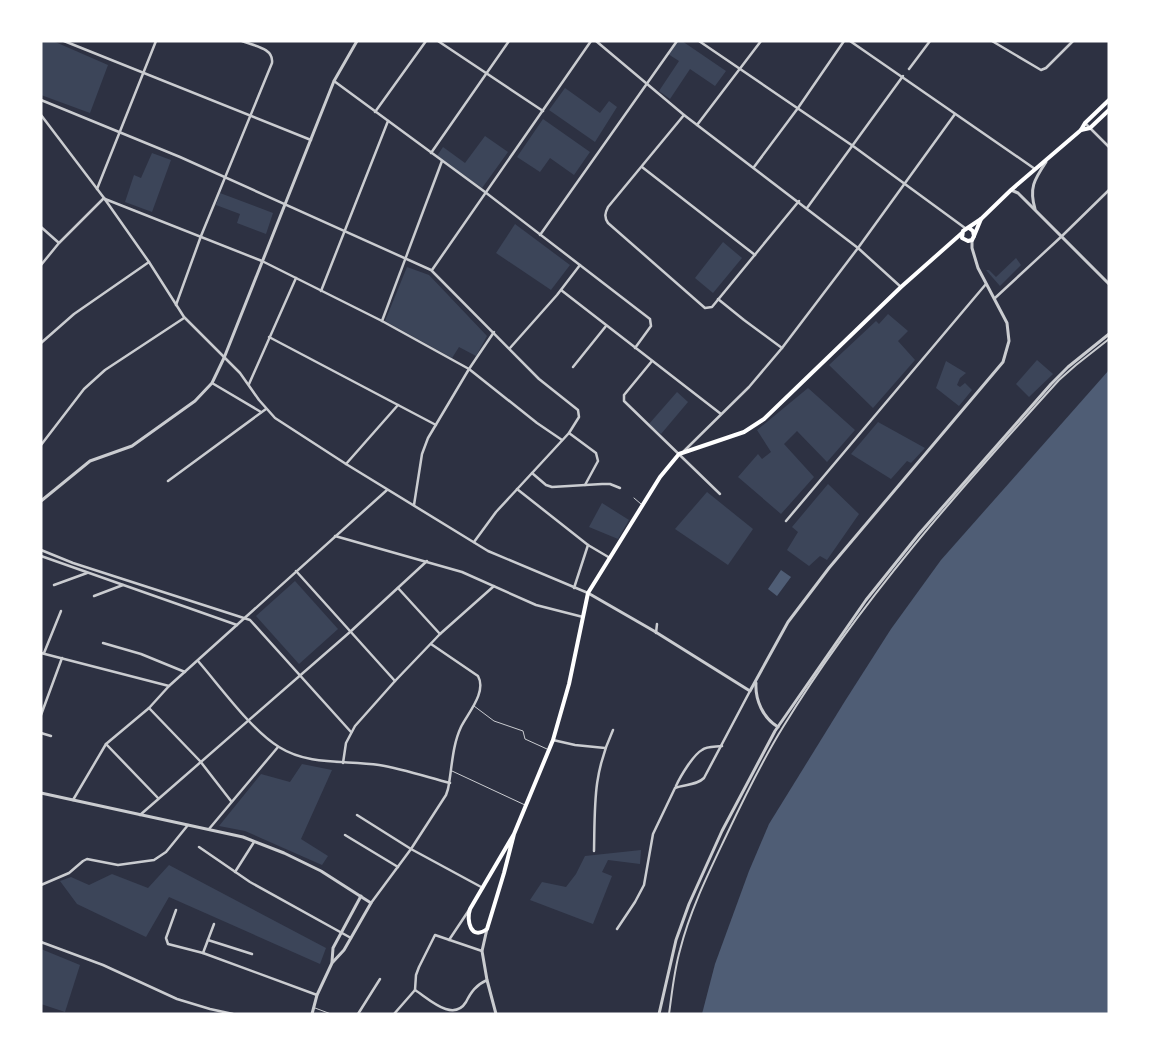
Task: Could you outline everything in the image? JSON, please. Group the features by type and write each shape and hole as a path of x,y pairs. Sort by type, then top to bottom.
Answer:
{"main road":[{"path":"514,834 470,909 468,923 472,929 480,932 487,929 514,834 553,740 569,684 588,593 660,477 681,453 744,432 758,424 900,287 967,228 981,219 1011,190 1081,130 1085,123 1109,100"},
{"path":"1081,130 1090,128 1109,110"},
{"path":"955,240 964,239 968,241 973,238 981,219"},
{"path":"967,228 973,231 973,238"},
{"path":"962,233 964,239"}],"street":[{"path":"64,41 311,140"},
{"path":"97,189 156,41"},
{"path":"176,305 201,236 272,63 271,54 267,51 242,41"},
{"path":"41,501 90,461 125,449 138,442 202,395 212,383 224,358 334,81 357,41"},
{"path":"375,112 426,41"},
{"path":"438,41 543,111"},
{"path":"431,153 508,41"},
{"path":"432,270 591,41"},
{"path":"596,41 697,125 858,248 900,287"},
{"path":"540,234 677,41"},
{"path":"699,41 853,146 967,228"},
{"path":"697,125 741,70 761,41"},
{"path":"754,167 798,108 844,41"},
{"path":"850,41 1035,169"},
{"path":"909,69 930,41"},
{"path":"992,41 1041,70 1046,68 1073,41"},
{"path":"807,208 903,76"},
{"path":"334,81 485,192 650,319 651,324 635,348"},
{"path":"41,100 226,177 432,270 539,378 580,412 569,433 496,512 474,542"},
{"path":"684,114 608,207 605,219 608,224 706,308 710,308 718,299 798,202"},
{"path":"681,453 749,387 782,348 858,248 955,114"},
{"path":"41,115 104,198 149,262 184,317 249,384 266,409 288,427 474,542 495,554 588,593 750,692"},
{"path":"321,291 388,121"},
{"path":"1085,123 1109,147"},
{"path":"1035,210 1032,197 1033,183 1047,159"},
{"path":"382,321 442,161"},
{"path":"642,167 754,255"},
{"path":"1011,190 1018,193 1109,284"},
{"path":"995,298 1109,190"},
{"path":"104,198 262,261 382,321 469,368 537,423 563,440"},
{"path":"41,265 59,243 104,198"},
{"path":"41,227 59,243"},
{"path":"675,788 702,781 788,622 829,568 1003,362 1009,341 1009,333 1004,314 978,268 972,248 973,238"},
{"path":"41,343 74,314 149,262"},
{"path":"510,348 580,266"},
{"path":"249,384 296,278"},
{"path":"786,521 986,284"},
{"path":"561,290 721,414"},
{"path":"718,299 782,348"},
{"path":"41,445 84,389 105,370 184,317"},
{"path":"573,367 606,326"},
{"path":"414,505 422,454 428,438 469,368 494,332"},
{"path":"659,1014 676,940 689,904 722,831 778,727 866,600 919,534 1051,384 1068,367 1109,334"},
{"path":"269,338 436,424"},
{"path":"669,1014 680,950 701,890 752,782 783,726 832,652 931,526 1059,380 1109,339"},
{"path":"652,361 624,395 624,402 681,453 720,494"},
{"path":"212,383 261,412"},
{"path":"346,464 398,405"},
{"path":"168,481 266,409"},
{"path":"569,433 598,456 598,461 586,486"},
{"path":"532,473 550,487 610,484 620,488"},
{"path":"518,489 588,545 611,558"},
{"path":"73,800 106,744 388,490"},
{"path":"335,536 462,572 536,605 583,617"},
{"path":"574,588 588,545"},
{"path":"41,550 74,563 245,618 254,623 351,732"},
{"path":"41,556 237,625"},
{"path":"41,562 48,558"},
{"path":"139,816 350,632 427,561"},
{"path":"296,571 394,681"},
{"path":"54,585 87,573"},
{"path":"94,596 123,585"},
{"path":"343,763 346,743 351,732 394,681 440,634 494,586"},
{"path":"398,588 440,634"},
{"path":"61,611 42,653 169,686"},
{"path":"656,633 657,624"},
{"path":"103,643 141,654 185,672"},
{"path":"312,1014 317,995 332,963 341,954 370,903 411,849 446,795 450,783 457,737 473,706 480,683 478,676 430,644"},
{"path":"41,714 62,658"},
{"path":"198,661 248,720 278,747 304,758 380,765 450,783"},
{"path":"756,680 757,700 772,723 778,727"},
{"path":"148,708 200,761 231,801"},
{"path":"594,851 595,794 599,766 613,730"},
{"path":"41,733 51,736"},
{"path":"553,740 575,745 605,748"},
{"path":"106,744 158,798"},
{"path":"617,928 644,885 653,834 680,778 700,751 705,748 722,746"},
{"path":"209,828 278,747"},
{"path":"41,793 139,816 189,824 244,837 284,853 321,871 370,903"},
{"path":"357,815 411,849 483,888"},
{"path":"41,885 69,874 87,859 118,864 154,860 166,852 189,824"},
{"path":"345,835 398,867"},
{"path":"235,872 254,842"},
{"path":"199,847 270,894 350,938"},
{"path":"332,963 333,948 360,896"},
{"path":"449,940 470,909"},
{"path":"176,910 166,938 166,942 170,946 203,954 317,995"},
{"path":"203,954 214,924"},
{"path":"487,929 482,951 496,1014"},
{"path":"394,1014 415,990 416,975 419,967 436,935 482,951"},
{"path":"208,940 252,954"},
{"path":"41,942 103,965 177,999 233,1014"},
{"path":"358,1014 380,979"},
{"path":"415,990 448,1011 456,1011 462,1007 474,988 487,980"}],"lane":[{"path":"634,498 643,505"},
{"path":"473,706 494,721 523,731 525,738 548,750"},
{"path":"451,771 525,805"},
{"path":"314,1007 331,1014"}],"shaded area":[{"path":"41,41 53,41 108,65 90,113 41,95"},
{"path":"677,41 682,41 726,71 715,86 690,69 670,99 659,91 679,61 668,54"},
{"path":"565,88 600,113 609,101 617,107 595,142 549,110"},
{"path":"543,119 590,152 574,175 550,158 540,172 517,157"},
{"path":"485,136 508,152 482,188 437,156 443,147 465,163"},
{"path":"152,153 171,160 152,212 125,202 134,175 141,178"},
{"path":"220,193 273,213 266,234 237,223 240,214 216,205"},
{"path":"515,224 570,265 551,290 496,253"},
{"path":"723,242 742,258 713,293 695,278"},
{"path":"1016,258 1021,265 1000,286 986,270 989,270 996,277"},
{"path":"407,267 429,275 487,336 476,356 459,347 452,358 385,321"},
{"path":"888,314 908,331 898,341 915,360 873,408 829,365 876,321 879,324"},
{"path":"1037,360 1053,374 1029,397 1016,384"},
{"path":"946,361 966,373 960,378 957,385 960,387 965,383 972,390 959,406 936,388"},
{"path":"1109,370 1109,1014 702,1014 715,964 749,871 769,824 845,701 891,629 941,560"},
{"path":"808,388 855,430 827,462 797,431 784,444 814,477 781,514 738,477 758,454 762,459 771,452 757,430"},
{"path":"677,392 688,402 661,434 649,424"},
{"path":"878,422 925,448 911,463 907,461 891,479 851,454"},
{"path":"828,484 859,514 827,560 820,556 809,566 787,550 798,532 792,527"},
{"path":"707,492 753,529 728,565 675,529"},
{"path":"602,503 629,520 618,539 589,527"},
{"path":"781,570 791,577 777,596 768,589"},
{"path":"295,581 338,629 299,664 256,616"},
{"path":"302,764 332,770 301,839 328,856 322,865 245,831 219,826 261,774 290,782"},
{"path":"641,850 640,864 608,860 602,872 612,876 593,924 530,900 542,882 566,887 576,874 585,856"},
{"path":"169,865 326,948 320,964 169,897 146,937 77,904 60,881 71,877 89,885 112,874 148,888"},
{"path":"41,949 80,965 65,1012 41,1004"}]}
